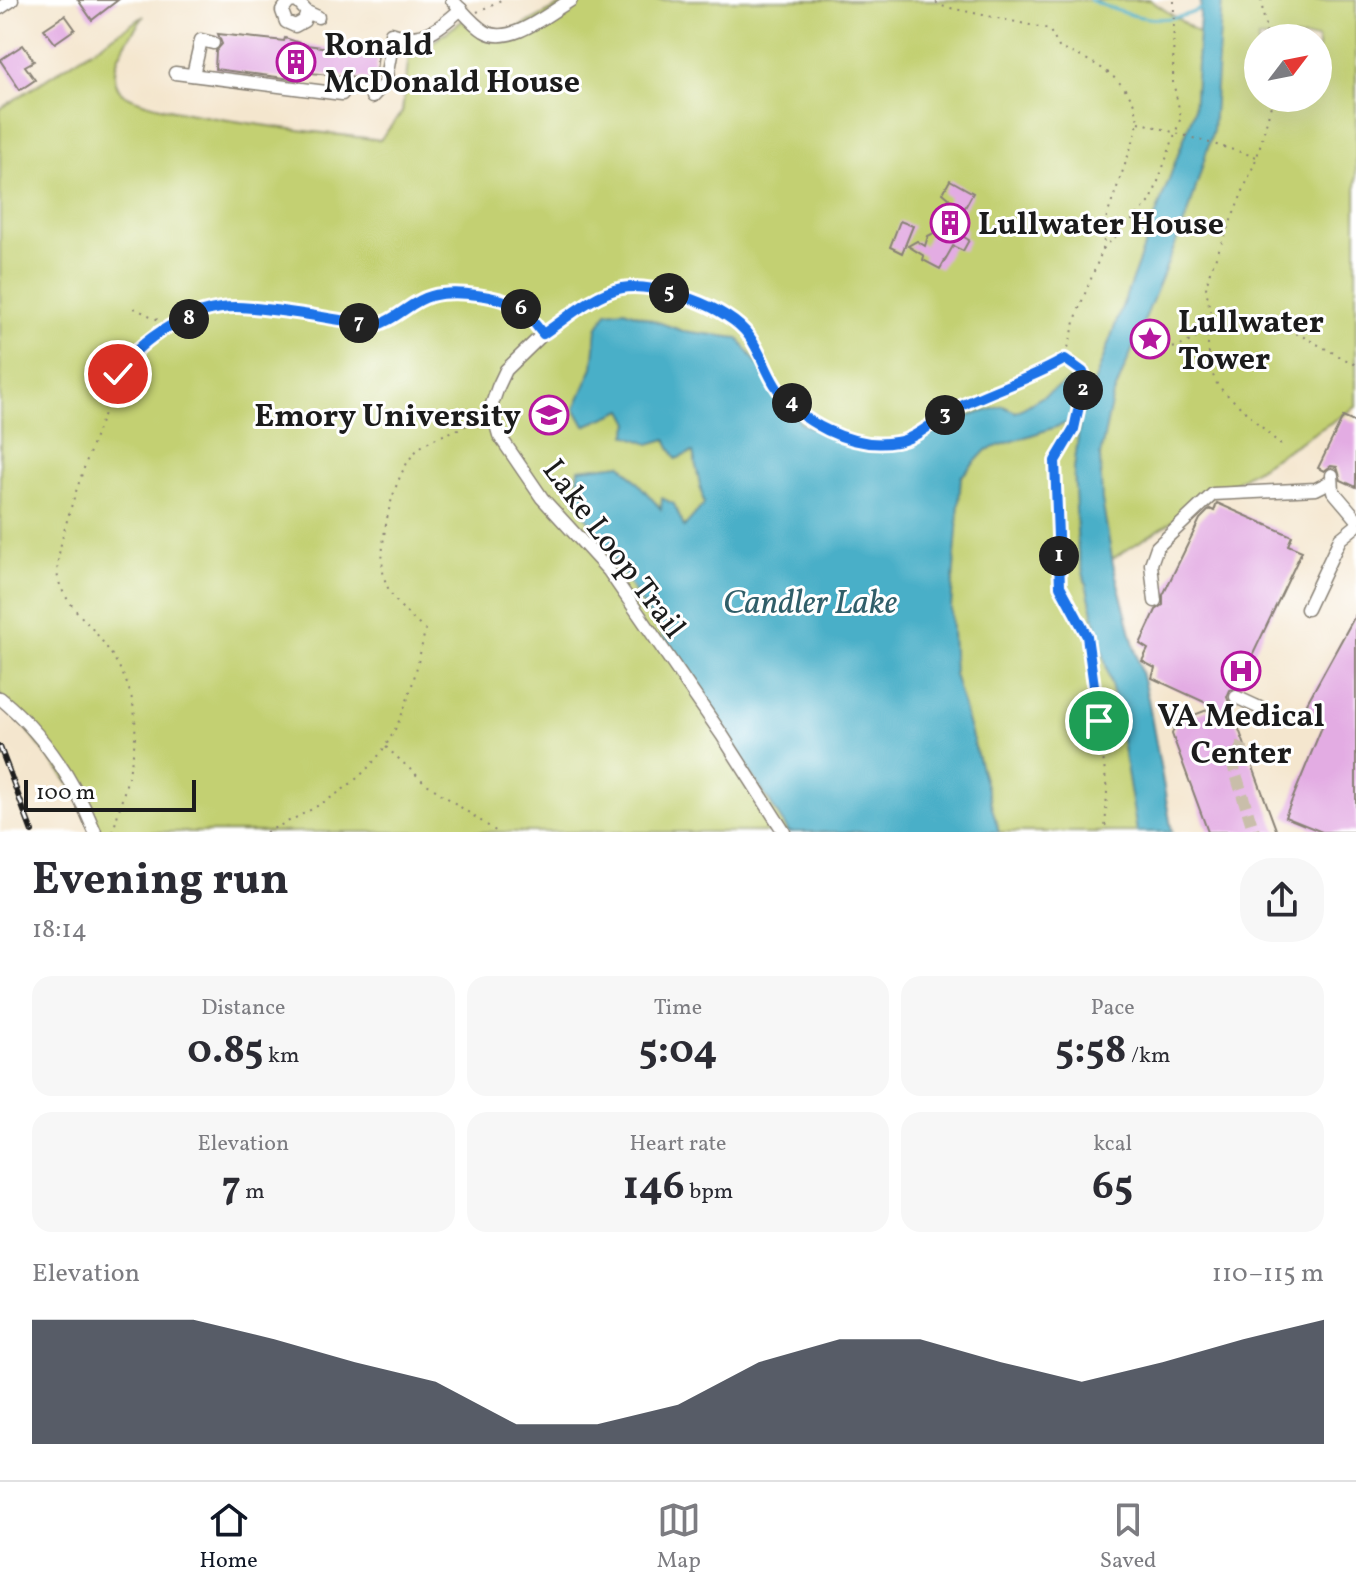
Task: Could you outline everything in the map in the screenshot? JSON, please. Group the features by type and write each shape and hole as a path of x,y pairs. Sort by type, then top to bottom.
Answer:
{"street":[{"path":"0,8 12,0"},
{"path":"372,97 385,83 392,45 397,35 429,34 461,8 489,34 515,32 571,0"},
{"path":"193,75 201,40 213,43"},
{"path":"175,73 342,94"},
{"path":"491,407 506,370 543,334"},
{"name":"Lake Loop Trail","path":"491,407 499,435 542,498 609,571 722,735 784,832"},
{"path":"1155,601 1151,564 1157,547 1213,494 1316,489 1331,478 1333,491 1356,518"},
{"path":"1307,609 1340,539 1356,526"},
{"path":"1236,697 1260,708"},
{"path":"0,698 48,747 92,826"}],"path":[{"path":"461,8 501,0"},
{"path":"933,0 941,6 1049,29 1060,49 1092,60 1135,104 1139,122 1109,208 1103,249 1078,311 1065,359"},
{"path":"1168,0 1174,6"},
{"path":"1103,249 1151,201 1181,117 1173,82 1174,0"},
{"path":"1261,0 1265,24"},
{"path":"1213,328 1206,288 1209,274 1257,157 1269,112"},
{"path":"1139,122 1257,157"},
{"path":"113,832 138,735 135,707 108,649 62,590 58,576 58,552 118,374 128,356 172,326 207,311 236,307 377,325 395,320 432,296 453,295 505,301 522,309 543,334 598,297 622,288 654,288 690,298 738,323 749,335 776,388 804,415 848,439 881,443 913,436 959,406 1065,359"},
{"path":"134,308 172,326"},
{"path":"1142,350 1152,353 1207,335 1213,328"},
{"path":"1213,328 1298,334 1356,365"},
{"path":"1207,335 1211,371 1218,386 1284,448"},
{"path":"1065,359 1083,372 1085,379 1074,429 1055,461 1060,586 1091,651 1107,791 1105,832"},
{"path":"266,832 312,811 362,778 405,711 425,630 398,606 383,572 388,508 401,471 422,446 474,422 491,407"},
{"path":"385,746 424,782 497,832"}],"green space":[{"name":"Emory University","path":"571,0 1150,0 1209,40 1212,0 1356,0 1356,407 1099,567 1155,832 95,832 79,796 0,695 0,109 144,16 127,40 115,69 118,88 132,98 197,115 380,140 402,112 410,48 434,41 469,16 502,36"}],"water":[{"path":"1201,0 1222,0 1213,130 1189,211 1112,399 1100,456 1102,500 1113,564 1148,699 1172,832 1137,832 1116,705 1078,552 1074,469 1080,421 1194,111"},
{"name":"Candler Lake","path":"624,310 683,331 738,338 801,423 867,452 906,448 957,420 1003,406 1016,412 1074,378 1071,422 986,450 961,477 951,608 954,674 999,832 789,832 576,501 579,469 621,464 661,509 662,498 674,504 684,527 704,504 693,452 676,459 666,439 649,444 626,435 630,423 623,410 585,426 575,408 593,367 597,328 607,312"}],"building":[{"path":"78,0 118,0 92,20"},
{"path":"65,15 75,29 55,43 44,29"},
{"name":"Ronald McDonald House","path":"218,34 284,41 285,38 306,45 378,54 375,80 302,72 300,80 215,69 216,51 222,44"},
{"path":"23,45 34,61 25,66 35,80 20,90 0,60"},
{"name":"Lullwater House","path":"950,180 973,193 961,215 965,218 961,225 966,229 964,237 969,240 963,251 953,246 940,269 923,260 924,256 908,246 917,241 925,246 928,236 934,233 949,198 943,193"},
{"path":"900,221 913,226 902,253 890,247"},
{"path":"1343,417 1356,423 1356,487 1341,480 1337,467 1331,466 1324,471 1318,468"},
{"path":"1217,503 1292,536 1288,545 1302,551 1237,688 1230,690 1227,697 1277,832 1208,832 1172,734 1176,722 1215,707 1152,678 1155,668 1142,661 1148,649 1140,644 1156,610 1163,605 1163,595 1200,519 1210,509 1214,511"},
{"name":"VA Medical Center","path":"1356,614 1356,832 1322,832 1285,817 1322,727 1307,703"}],"waterway":[{"path":"1090,0 1145,18 1173,18 1201,9"},
{"path":"1075,400 1088,398"}],"tunnel":[{"path":"1243,744 1233,765 1254,832"}],"railway":[{"path":"0,747 32,832"}],"place":[{"name":"Ronald McDonald House","path":"296,62"},
{"name":"Lullwater House","path":"950,223"},
{"name":"Lullwater Tower","path":"1150,339"},
{"name":"Emory University","path":"549,415"},
{"name":"VA Medical Center","path":"1241,671"}],"route":[{"path":"118,374 128,356 148,340 207,311 236,307 377,325 395,320 419,301 432,296 453,295 505,301 522,309 543,334 598,297 622,288 654,288 690,298 738,323 749,335 776,388 804,415 848,439 881,443 913,436 959,406 1065,359 1083,372 1085,379 1074,429 1055,461 1060,586 1063,597 1087,636 1099,721"}]}
